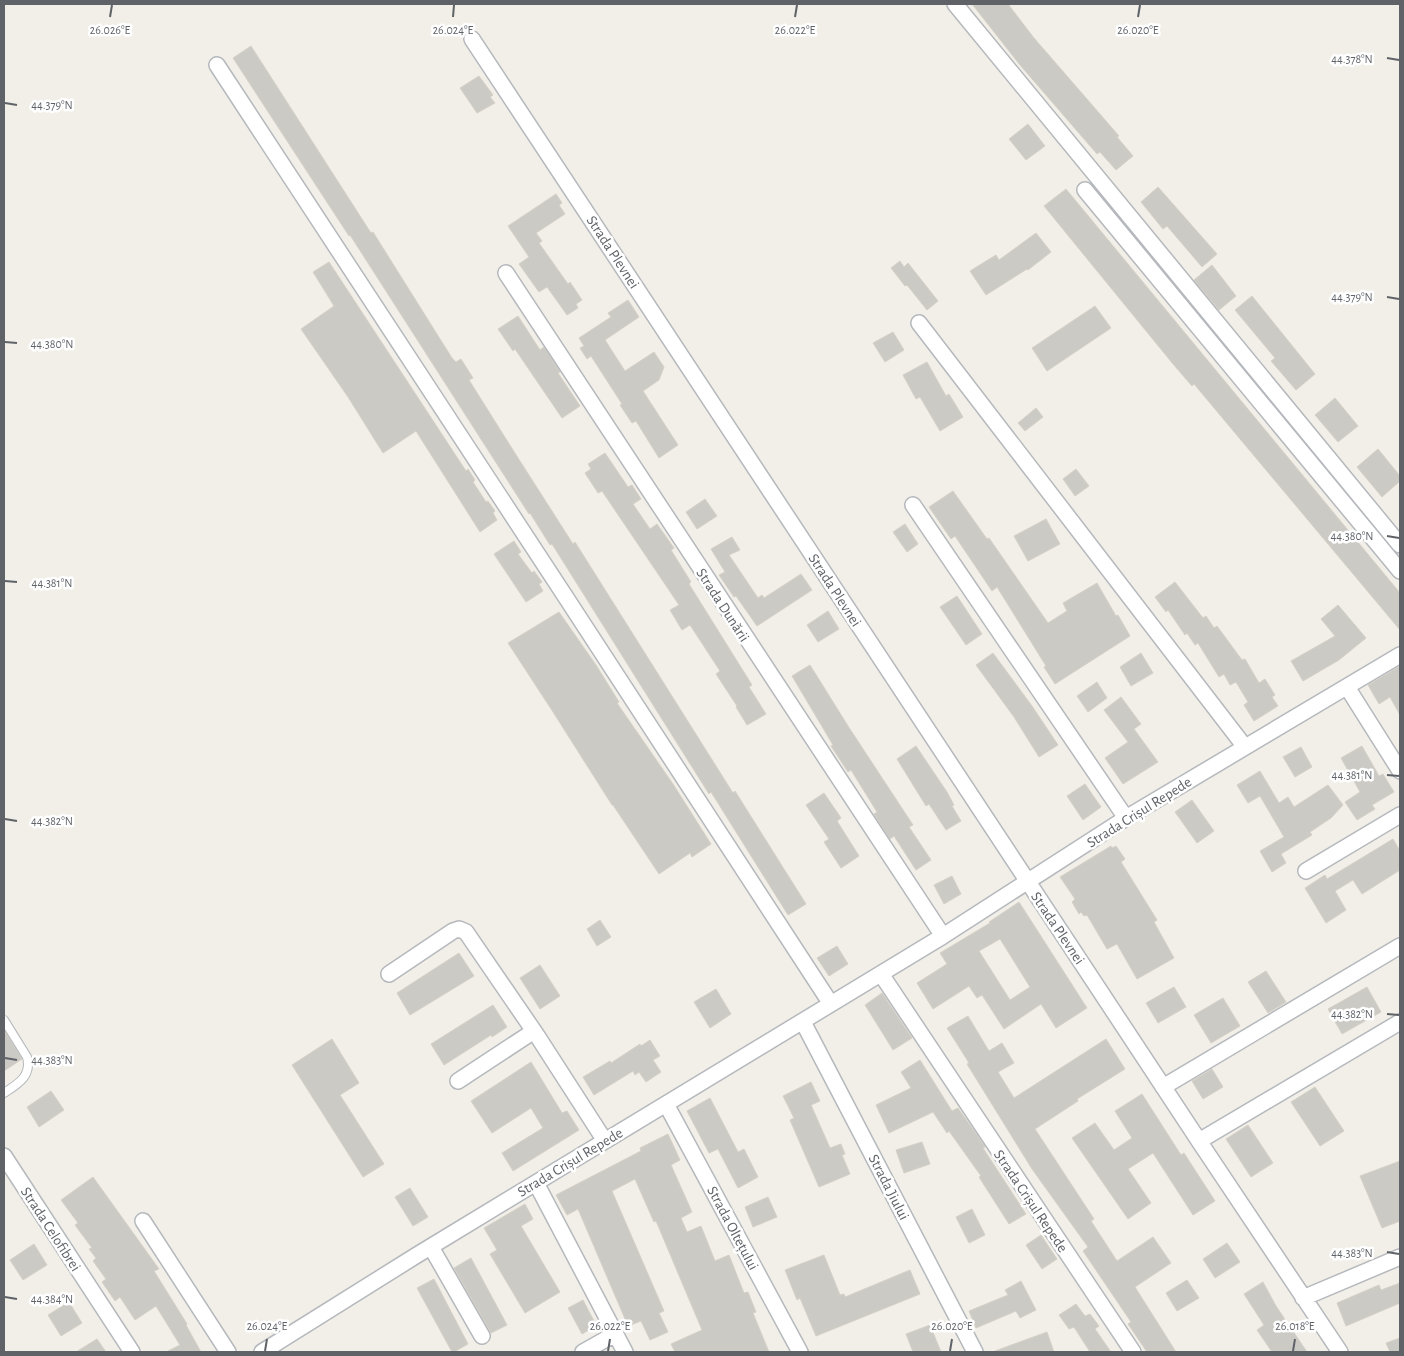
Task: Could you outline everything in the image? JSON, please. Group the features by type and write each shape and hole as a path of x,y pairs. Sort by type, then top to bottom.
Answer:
{"street":[{"path":"955,4 1400,545"},
{"name":"Strada Plevnei","path":"472,39 1163,1087 1340,1352"},
{"path":"217,65 373,300 505,506 831,1004"},
{"path":"1085,190 1400,571"},
{"name":"Strada Dunării","path":"506,273 943,936"},
{"path":"919,323 1245,747"},
{"path":"913,505 1126,818"},
{"name":"Strada Crișul Repede","path":"262,1352 536,1183 804,1022 943,936 1126,818 1400,655"},
{"path":"1346,687 1400,771"},
{"path":"1306,871 1400,815"},
{"path":"389,974 453,930 459,929 466,932 534,1031 605,1141"},
{"path":"1163,1087 1400,946"},
{"name":"Strada Crișul Repede","path":"881,974 1133,1352"},
{"name":"Strada Jiului","path":"804,1022 975,1352"},
{"path":"1199,1141 1400,1022"},
{"path":"458,1081 534,1031"},
{"name":"Strada Oltețului","path":"666,1104 800,1352"},
{"name":"Strada Celofibrei","path":"4,1156 132,1352"},
{"path":"536,1183 625,1352"},
{"path":"143,1221 228,1352"},
{"path":"431,1247 482,1336"},
{"path":"1303,1298 1400,1257"},
{"path":"583,1352 615,1334"}],"lane":[{"path":"4,1020 29,1063 24,1078 4,1093"}],"building":[{"path":"972,4 1008,4 1034,38 1119,136 1117,137 1133,156 1116,170 1100,152 1097,154 1020,65"},
{"path":"251,46 371,233 373,232 452,358 456,362 461,359 473,378 469,380 513,450 573,544 575,542 733,793 735,791 806,904 788,915 711,792 709,794 552,544 550,545 529,514 350,235 233,58"},
{"path":"479,76 493,95 490,97 495,103 477,113 460,88"},
{"path":"1028,124 1045,146 1026,160 1009,139"},
{"path":"1158,187 1217,254 1202,267 1167,226 1163,229 1141,202"},
{"path":"1066,189 1400,593 1400,630 1194,384 1192,386 1173,364 1044,206"},
{"path":"556,194 562,203 559,205 565,214 536,233 542,241 539,243 568,284 570,282 582,300 576,304 578,308 567,315 547,287 539,292 519,264 529,257 508,226"},
{"path":"1036,233 1051,252 1028,270 986,295 970,271 996,255 999,260"},
{"path":"900,261 904,267 908,263 938,301 927,310 891,268"},
{"path":"329,262 466,471 468,469 475,480 473,482 486,502 488,501 495,511 493,513 497,520 480,532 416,431 383,453 348,397 301,329 334,306 313,272"},
{"path":"1212,265 1236,296 1219,310 1194,280"},
{"path":"1252,296 1315,374 1296,390 1271,361 1275,358 1235,310"},
{"path":"628,300 639,317 605,340 625,371 654,352 664,367 659,380 643,391 678,445 659,458 636,421 632,423 620,405 622,404 591,356 587,359 580,348 584,346 579,338 611,317 608,313"},
{"path":"1095,306 1111,328 1047,371 1032,348"},
{"path":"518,316 540,350 544,347 560,372 558,373 580,406 562,418 515,349 513,351 498,329"},
{"path":"893,332 904,350 885,362 873,343"},
{"path":"927,362 946,396 949,394 963,417 940,431 920,397 916,399 903,375"},
{"path":"1335,398 1358,426 1338,442 1315,415"},
{"path":"1036,408 1043,417 1025,431 1018,423"},
{"path":"1378,449 1400,476 1400,481 1382,497 1357,467"},
{"path":"605,453 628,487 632,485 641,499 633,504 650,529 657,524 674,548 671,550 691,582 689,584 752,685 749,687 766,714 747,725 716,674 720,671 690,625 682,630 670,610 679,605 602,491 598,493 585,473 591,469 588,464"},
{"path":"1076,469 1089,486 1075,496 1063,479"},
{"path":"953,491 987,539 989,538 1048,623 1067,611 1063,603 1097,583 1130,636 1055,684 1044,667 1046,666 997,587 992,591 955,536 951,539 929,507"},
{"path":"705,499 717,516 697,529 686,512"},
{"path":"1046,519 1060,544 1028,561 1014,536"},
{"path":"905,524 918,544 907,552 893,532"},
{"path":"732,537 740,550 729,555 758,598 762,595 764,598 801,574 812,590 757,626 719,575 725,572 711,549"},
{"path":"514,541 521,552 518,554 532,573 534,571 542,582 539,584 543,591 526,602 494,554"},
{"path":"1175,582 1203,618 1206,616 1214,628 1217,626 1242,660 1245,659 1259,683 1265,679 1275,695 1272,697 1278,706 1254,721 1244,705 1248,702 1236,682 1230,685 1224,674 1219,677 1198,643 1195,645 1187,633 1185,635 1168,610 1166,612 1155,597"},
{"path":"957,596 982,634 966,645 940,607"},
{"path":"1338,605 1366,638 1339,660 1303,681 1291,661 1335,636 1321,619"},
{"path":"828,611 839,629 818,642 807,625"},
{"path":"559,612 596,665 619,702 617,703 673,784 711,844 692,857 690,853 659,874 612,805 508,643"},
{"path":"993,653 1058,745 1039,757 1014,717 976,665"},
{"path":"1141,653 1153,673 1131,686 1120,667"},
{"path":"810,665 913,825 909,827 931,860 916,870 894,836 890,839 882,827 874,814 877,812 851,770 848,772 831,746 833,745 792,676"},
{"path":"1400,666 1400,715 1390,697 1379,704 1368,685"},
{"path":"1097,682 1107,698 1088,712 1077,696"},
{"path":"1121,697 1141,724 1134,729 1158,762 1123,784 1105,758 1128,742 1104,710"},
{"path":"916,746 947,792 954,805 952,806 961,821 946,830 929,804 926,806 897,759"},
{"path":"1362,746 1379,776 1383,774 1394,792 1372,805 1375,809 1357,820 1345,802 1360,792 1341,758"},
{"path":"1301,747 1312,767 1295,777 1283,757"},
{"path":"1260,771 1279,803 1288,797 1294,807 1328,785 1343,805 1331,818 1310,832 1312,835 1281,854 1286,863 1272,872 1260,851 1284,837 1260,796 1248,803 1237,785"},
{"path":"1085,784 1101,807 1083,820 1067,796"},
{"path":"824,793 841,818 837,821 859,856 841,868 824,842 829,839 806,805"},
{"path":"1192,800 1214,831 1197,843 1175,812"},
{"path":"1393,839 1400,851 1400,870 1362,894 1353,880 1335,891 1346,910 1326,923 1305,888 1325,875 1327,879"},
{"path":"1111,846 1112,848 1116,846 1125,859 1121,862 1157,920 1154,922 1174,958 1137,979 1117,944 1107,949 1087,915 1084,916 1081,912 1079,914 1072,902 1075,899 1060,877"},
{"path":"952,876 961,894 944,904 934,885"},
{"path":"1019,902 1087,1008 1056,1028 1041,1004 1004,1029 982,995 977,998 969,986 933,1009 917,983 947,964 940,953","holes":["1000,939 1030,987 1010,1000 979,951"]},
{"path":"600,920 611,937 597,946 587,929"},
{"path":"837,946 848,964 829,976 817,958"},
{"path":"459,953 474,976 410,1015 397,993"},
{"path":"540,965 560,996 540,1009 520,978"},
{"path":"1266,971 1286,1002 1268,1013 1248,982"},
{"path":"1174,987 1186,1007 1158,1023 1146,1003"},
{"path":"1367,987 1381,1012 1342,1034 1328,1009"},
{"path":"716,989 731,1014 710,1028 694,1002"},
{"path":"882,993 912,1038 893,1050 865,1005"},
{"path":"1223,998 1240,1026 1211,1043 1194,1015"},
{"path":"493,1005 507,1027 444,1065 431,1044"},
{"path":"968,1016 989,1051 1002,1043 1014,1063 998,1072 1014,1098 1106,1039 1125,1069 1077,1099 1078,1101 1035,1129 1094,1219 1091,1221 1117,1261 1153,1237 1171,1263 1135,1287 1176,1352 1147,1352 1128,1324 1131,1322 1083,1251 1088,1247 1032,1169 967,1064 969,1063 947,1028"},
{"path":"4,1030 22,1059 4,1071"},
{"path":"332,1039 359,1083 340,1095 384,1164 363,1177 292,1065"},
{"path":"650,1040 660,1056 653,1060 661,1072 646,1082 639,1072 635,1075 633,1071 594,1095 583,1077"},
{"path":"920,1060 952,1111 958,1108 977,1135 985,1147 983,1148 1026,1214 1009,1224 979,1177 981,1176 933,1112 889,1133 876,1105 911,1088 901,1072"},
{"path":"531,1062 562,1113 567,1111 579,1130 513,1171 502,1153 543,1128 531,1108 492,1133 471,1101"},
{"path":"1212,1069 1223,1087 1203,1099 1192,1081"},
{"path":"811,1082 820,1101 811,1105 830,1148 841,1144 845,1154 842,1155 850,1174 819,1187 790,1120 794,1118 783,1096"},
{"path":"1315,1087 1344,1131 1320,1146 1291,1102"},
{"path":"51,1091 64,1110 39,1127 27,1107"},
{"path":"1142,1094 1181,1155 1184,1153 1215,1201 1193,1215 1153,1153 1128,1169 1151,1203 1128,1219 1072,1138 1095,1123 1114,1150 1132,1138 1115,1111"},
{"path":"710,1098 738,1152 744,1149 758,1177 738,1188 718,1149 709,1153 687,1111"},
{"path":"1248,1125 1273,1163 1251,1177 1226,1139"},
{"path":"668,1134 680,1160 671,1165 692,1212 681,1218 687,1232 701,1226 715,1261 729,1255 744,1293 748,1292 756,1312 753,1313 769,1352 675,1352 671,1344 702,1330 656,1221 654,1222 635,1179 612,1191 664,1311 659,1313 668,1332 650,1340 641,1321 628,1326 578,1209 567,1215 556,1195 641,1151 640,1148"},
{"path":"922,1142 930,1164 904,1173 896,1150"},
{"path":"1400,1161 1400,1221 1382,1228 1360,1176"},
{"path":"93,1177 159,1269 154,1271 187,1324 201,1352 166,1352 180,1345 156,1306 135,1320 120,1297 115,1301 102,1282 106,1279 93,1261 96,1258 89,1249 92,1248 75,1225 78,1223 61,1200"},
{"path":"410,1188 428,1217 413,1226 395,1197"},
{"path":"768,1197 777,1217 753,1227 745,1207"},
{"path":"525,1204 533,1219 521,1226 560,1292 525,1313 490,1254 497,1250 484,1228"},
{"path":"972,1209 985,1235 969,1243 956,1217"},
{"path":"1041,1235 1057,1259 1042,1269 1026,1245"},
{"path":"1227,1243 1240,1262 1215,1278 1203,1259"},
{"path":"34,1244 47,1265 23,1280 10,1260"},
{"path":"824,1255 840,1295 844,1294 845,1297 910,1270 920,1294 816,1336 800,1298 797,1300 785,1270"},
{"path":"471,1258 507,1325 491,1333 454,1268"},
{"path":"434,1279 468,1344 454,1352 452,1352 417,1288"},
{"path":"1187,1280 1199,1298 1177,1311 1166,1293"},
{"path":"1021,1281 1036,1310 1020,1318 1016,1311 976,1328 969,1311 1008,1295 1005,1290"},
{"path":"1263,1282 1276,1306 1307,1352 1272,1352 1257,1330 1264,1325 1244,1294"},
{"path":"1400,1283 1400,1303 1346,1326 1337,1303 1379,1285 1381,1290"},
{"path":"583,1300 594,1321 592,1323 594,1327 582,1334 568,1308"},
{"path":"69,1302 82,1323 61,1336 48,1315"},
{"path":"1076,1304 1085,1316 1090,1314 1099,1326 1095,1329 1111,1352 1090,1352 1074,1327 1069,1329 1059,1315"},
{"path":"930,1325 941,1352 913,1352 906,1334"},
{"path":"1047,1332 1054,1352 995,1351"},
{"path":"1400,1338 1400,1352 1390,1352 1386,1343"},
{"path":"97,1339 106,1352 76,1352"}]}
